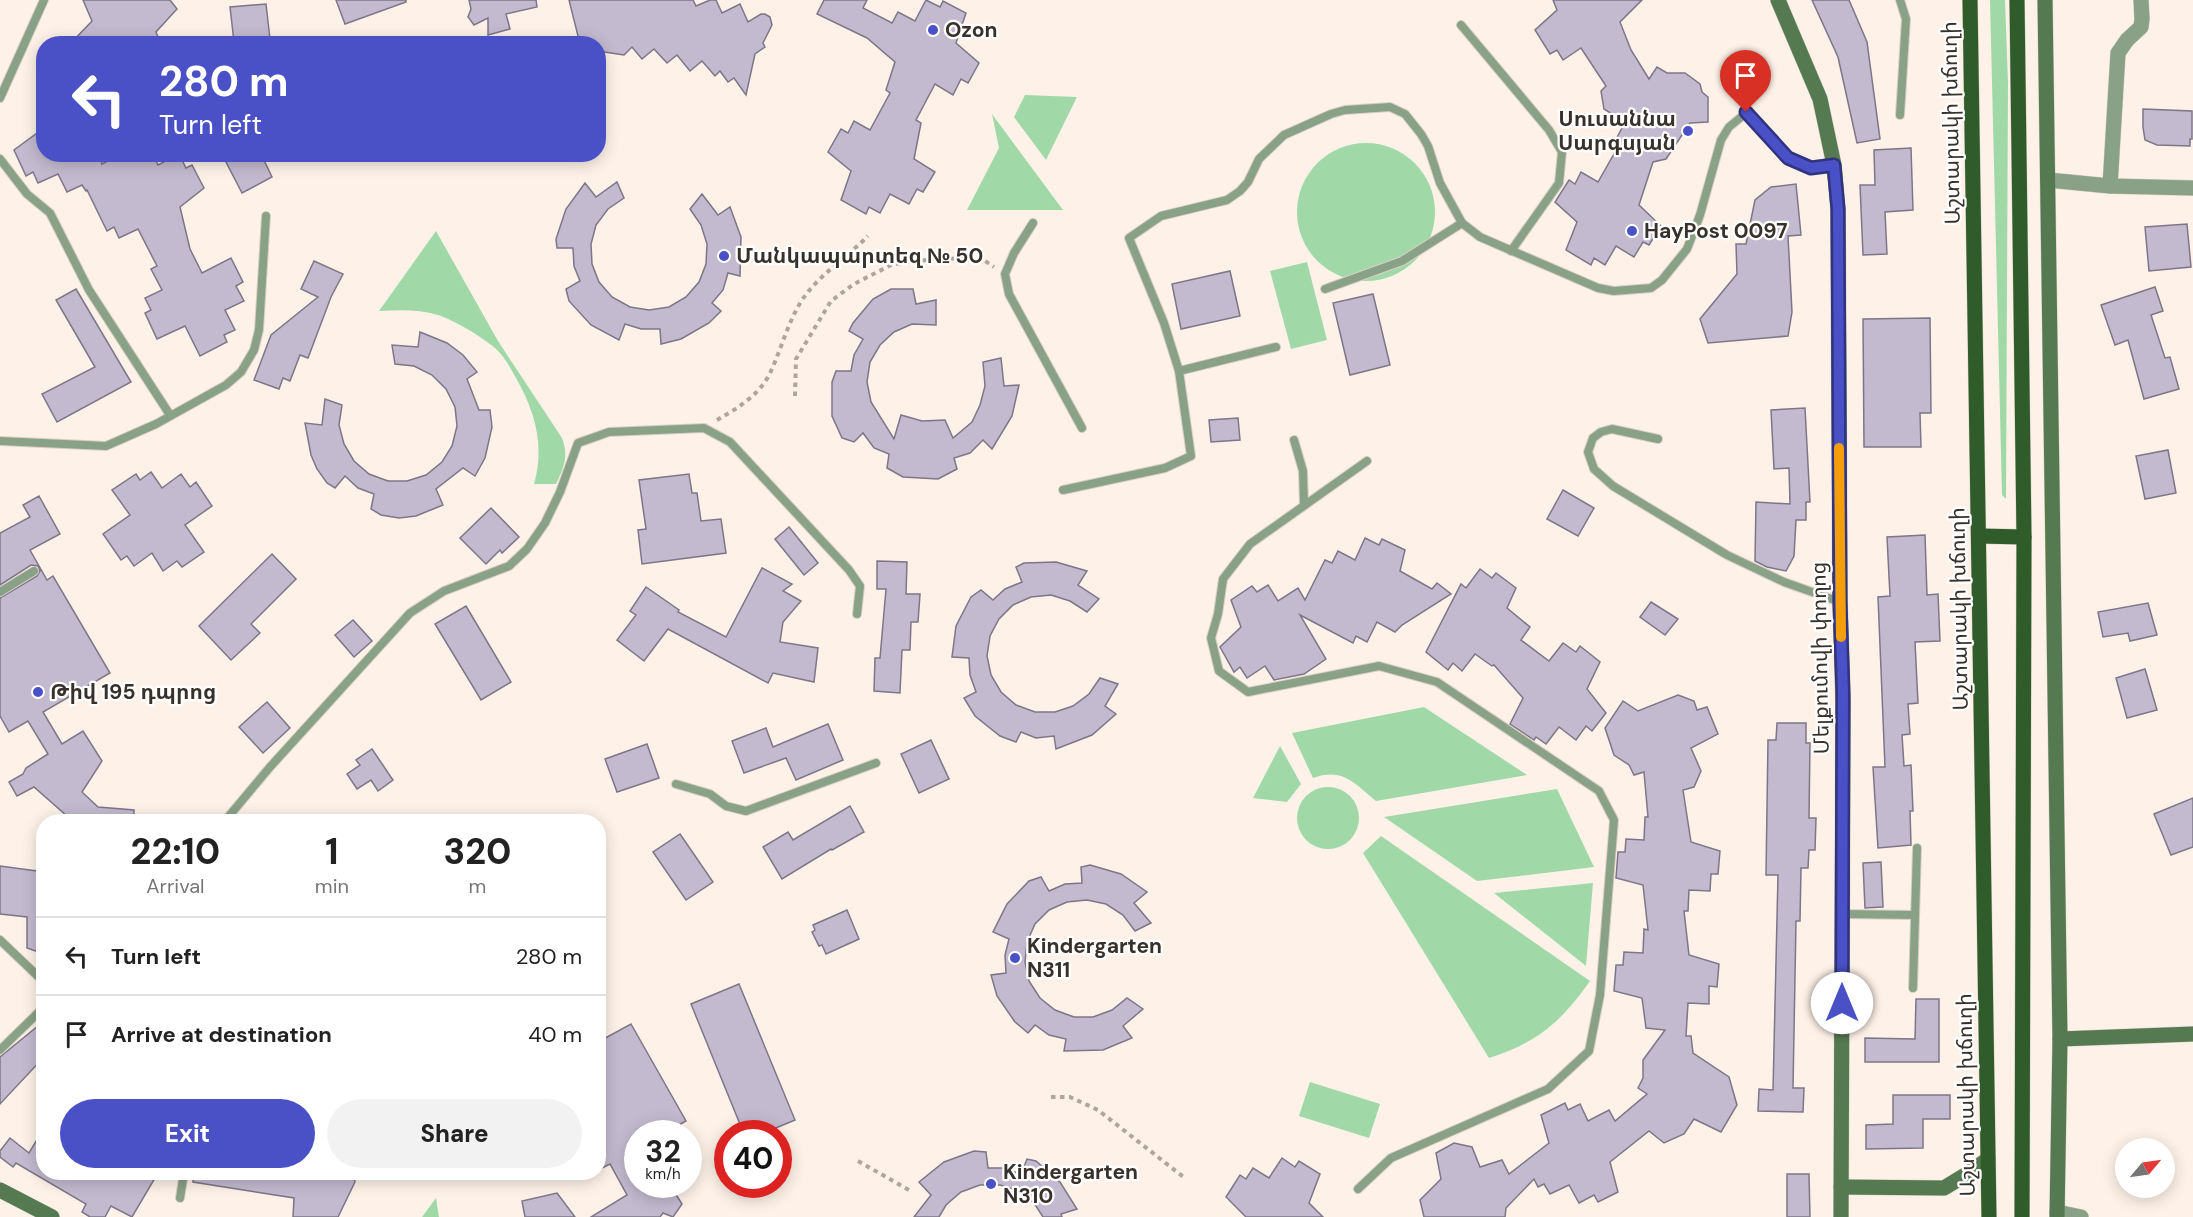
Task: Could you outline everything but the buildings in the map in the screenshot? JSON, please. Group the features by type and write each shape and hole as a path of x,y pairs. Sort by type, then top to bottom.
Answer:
{"main road":[{"name":"Աշտարակի խճուղի","path":"1970,0 1989,1217"},
{"path":"2017,0 2024,537 2022,1217"},
{"path":"1979,536 2024,537"}],"street":[{"name":"Մելքումովի փողոց","path":"1778,0 1820,99 1834,165 1838,209 1840,602 1843,692 1841,1217"},
{"path":"2045,0 2060,1039 2057,1215 2082,1217"},
{"path":"2110,186 2118,53 2140,27 2142,19 2140,0"},
{"path":"2048,180 2110,186 2193,188"},
{"path":"2060,1039 2193,1034"},
{"path":"1841,1187 1944,1188 1988,1159"},
{"path":"0,1190 52,1217"},
{"path":"0,1199 34,1217"}],"lane":[{"path":"0,98 44,0"},
{"path":"1900,0 1906,19 1900,115"},
{"path":"1461,25 1549,130 1562,152 1559,183 1511,251"},
{"path":"1063,490 1165,468 1191,456 1179,371 1164,323 1129,238 1161,216 1227,200 1248,182 1259,159 1284,135 1331,114 1345,110 1390,107 1405,114 1428,146 1440,183 1462,224 1480,237 1511,251 1598,288 1614,291 1652,288 1662,280 1686,249 1700,214 1720,140 1729,127 1746,112 1788,158 1811,168 1834,165"},
{"path":"0,159 27,194 50,213 89,290 171,415"},
{"path":"0,441 106,446 156,424 226,385 241,372 254,350 259,330 266,216"},
{"path":"1033,223 1014,253 1005,274 1009,294 1082,428"},
{"path":"1325,289 1402,261 1462,224"},
{"path":"1179,371 1276,348"},
{"path":"231,814 277,759 410,613 444,591 509,566 527,549 545,523 560,492 578,442 609,432 704,428 730,442 849,570 860,586 857,614"},
{"path":"1658,439 1612,429 1601,432 1593,438 1588,452 1594,469 1613,486 1727,555 1784,582 1840,602"},
{"path":"1294,440 1303,471 1304,505"},
{"path":"1358,1189 1391,1158 1548,1089 1589,1051 1600,995 1614,820 1599,791 1437,682 1379,666 1248,692 1220,671 1211,638 1218,614 1223,579 1250,544 1367,461"},
{"path":"0,592 34,571"},
{"path":"676,784 710,794 726,806 746,811 876,763"},
{"path":"1913,988 1917,848"},
{"path":"1842,914 1915,915"},
{"path":"0,940 36,974"},
{"path":"0,1050 36,1015"},
{"path":"180,1198 183,1180"}],"path":[{"path":"704,428 739,407 756,393 770,373 787,327 803,298 823,276 868,236"},
{"path":"795,396 796,359 831,301 854,284 893,264 945,258 985,261 1005,274"},
{"path":"1051,1097 1070,1097 1098,1110 1186,1179"},
{"path":"858,1161 909,1190"}],"green space":[{"path":"1990,0 2005,0 2008,83 2006,499 2002,495"},
{"path":"1025,95 1077,97 1046,160 1014,117"},
{"path":"992,114 1063,210 967,210 999,148"},
{"path":"1366,143 1393,148 1405,154 1415,163 1424,173 1430,185 1435,212 1430,239 1424,251 1415,261 1405,270 1393,276 1366,281 1339,276 1327,270 1317,261 1308,251 1302,239 1297,212 1302,185 1308,173 1317,163 1327,154 1339,148"},
{"path":"436,231 498,341 562,438 565,461 556,484 534,484 538,442 533,416 523,390 498,351 468,329 438,315 416,311 379,311"},
{"path":"1307,262 1327,340 1291,349 1270,271"},
{"path":"1424,707 1527,775 1376,801 1355,783 1341,776 1323,775 1313,778 1292,733"},
{"path":"1280,746 1301,784 1287,802 1253,798"},
{"path":"1328,787 1345,792 1350,796 1354,801 1359,818 1354,835 1350,840 1345,844 1328,849 1311,844 1306,840 1302,835 1297,818 1302,801 1306,796 1311,792"},
{"path":"1557,789 1594,867 1477,881 1384,817"},
{"path":"1381,836 1590,981 1558,1020 1535,1038 1489,1058 1363,853"},
{"path":"1593,883 1586,966 1494,893"},
{"path":"1310,1082 1380,1104 1369,1138 1299,1116"},
{"path":"436,1198 439,1217 422,1217"}],"slow traffic":[{"path":"1839,448 1841,637"}],"place":[{"name":"Ozon","path":"933,30"},
{"name":"Սուսաննա Սարգսյան","path":"1688,131"},
{"name":"HayPost 0097","path":"1632,231"},
{"name":"Մանկապարտեզ № 50","path":"724,256"},
{"name":"Թիվ 195 դպրոց","path":"38,692"},
{"name":"Kindergarten N311","path":"1015,958"},
{"name":"Kindergarten N310","path":"991,1184"}],"route":[{"path":"1746,112 1788,158 1811,168 1834,165 1838,209 1840,602 1843,692 1842,1003"}]}
